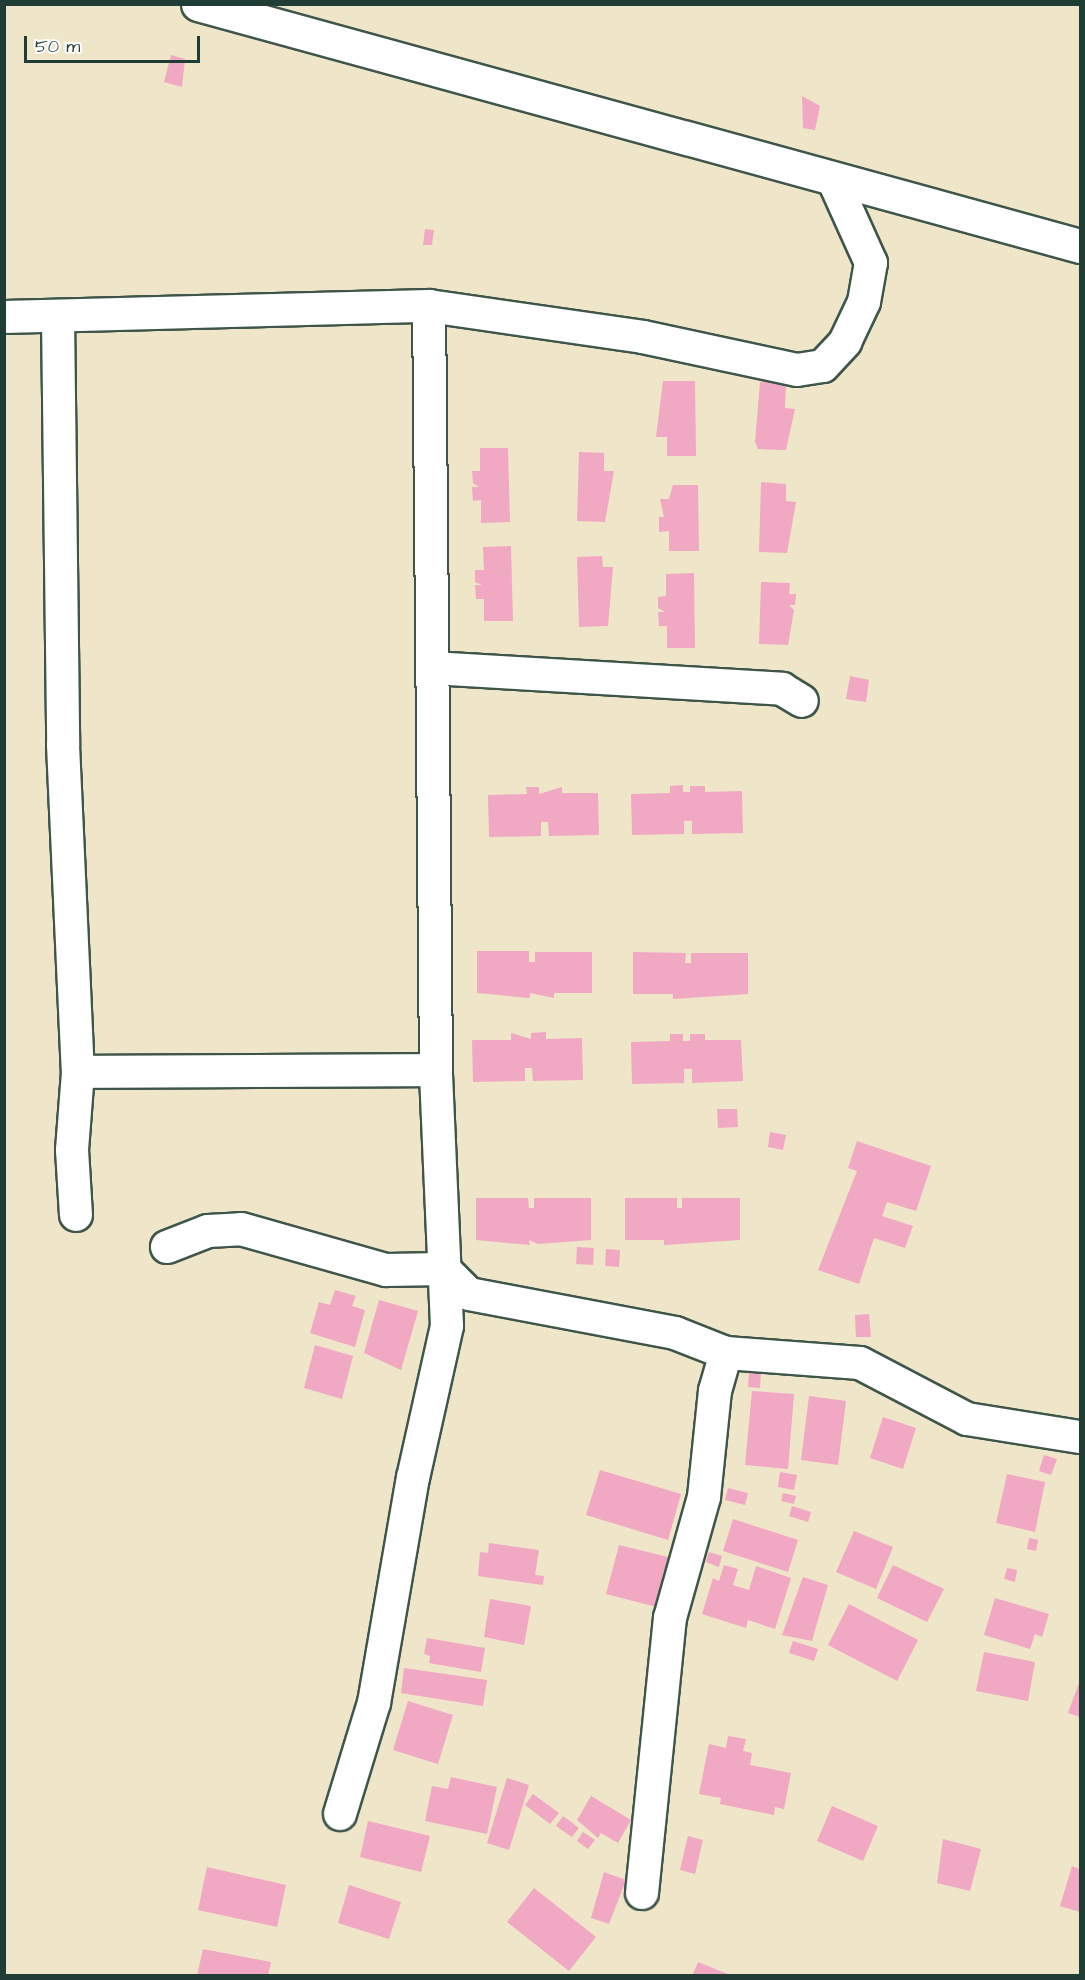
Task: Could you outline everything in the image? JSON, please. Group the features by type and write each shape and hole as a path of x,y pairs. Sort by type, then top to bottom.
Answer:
{"main road":[{"path":"198,4 1080,246"}],"street":[{"path":"4,316 429,306 643,338 797,370 823,366 845,342 864,302 871,263 833,180"},
{"path":"340,1814 374,1703 413,1478 447,1326 436,1070 429,306"},
{"path":"58,316 63,745 78,1072 72,1150 76,1215"},
{"path":"432,668 782,689 802,701"},
{"path":"78,1072 436,1070"},
{"path":"167,1247 208,1231 241,1229 386,1270 444,1269 469,1294 675,1333 726,1353 860,1363 967,1419 1080,1437"},
{"path":"642,1893 670,1618 704,1497 715,1391 726,1353"}],"building":[{"path":"171,55 185,59 182,87 164,82"},
{"path":"802,96 820,106 815,130 803,128"},
{"path":"425,229 434,230 432,245 423,245"},
{"path":"663,381 695,381 696,456 667,456 667,437 656,437"},
{"path":"760,382 786,383 785,408 795,409 786,450 758,449 755,442"},
{"path":"480,448 508,448 510,522 481,523 481,500 473,501 472,487 479,487 473,483 472,471 480,471"},
{"path":"579,452 604,453 604,471 614,471 605,522 577,521"},
{"path":"761,482 786,484 786,501 796,502 787,553 759,552"},
{"path":"673,485 698,485 699,551 669,551 669,531 659,532 659,517 664,517 660,499 669,499"},
{"path":"511,546 513,621 484,621 484,599 476,599 475,585 482,585 475,582 475,570 484,570 483,547"},
{"path":"602,556 603,567 613,567 608,626 579,627 577,557"},
{"path":"694,573 695,648 667,648 667,626 659,626 658,612 665,612 658,608 658,597 666,596 666,574"},
{"path":"761,582 790,583 789,594 796,594 795,605 789,605 794,610 788,645 759,644"},
{"path":"850,676 869,680 866,702 846,699"},
{"path":"683,785 683,792 690,792 690,786 705,786 705,792 742,791 743,833 692,834 692,821 684,821 684,834 632,835 631,794 670,793 670,786"},
{"path":"526,787 539,787 539,794 562,787 562,793 598,793 599,835 549,836 548,822 541,822 541,836 489,837 488,795 527,794"},
{"path":"477,951 529,951 529,962 535,962 535,952 592,952 592,993 554,993 554,998 530,993 530,998 477,993"},
{"path":"633,952 686,953 685,963 691,963 691,953 748,953 748,994 673,999 673,994 633,994"},
{"path":"546,1032 546,1039 582,1038 583,1080 533,1081 532,1068 525,1068 525,1081 473,1082 472,1040 511,1040 511,1033 531,1039 531,1033"},
{"path":"670,1034 683,1034 683,1041 690,1041 690,1034 705,1034 705,1040 741,1040 743,1081 692,1083 692,1069 684,1069 684,1083 632,1084 631,1042 670,1041"},
{"path":"717,1109 737,1109 738,1127 718,1128"},
{"path":"770,1132 786,1135 783,1150 768,1147"},
{"path":"857,1141 931,1166 916,1211 887,1202 882,1216 913,1226 905,1248 874,1238 859,1284 818,1270 857,1171 848,1168"},
{"path":"476,1198 528,1198 529,1208 534,1208 534,1198 591,1198 591,1240 538,1244 529,1240 530,1245 476,1240"},
{"path":"625,1198 677,1198 677,1208 682,1208 682,1198 740,1198 740,1240 664,1245 664,1240 625,1240"},
{"path":"577,1247 594,1248 593,1265 576,1264"},
{"path":"606,1249 620,1250 619,1267 605,1266"},
{"path":"335,1290 356,1296 352,1306 365,1310 355,1347 310,1333 319,1302 330,1305"},
{"path":"379,1300 418,1311 401,1370 364,1353"},
{"path":"869,1314 871,1337 856,1337 855,1315"},
{"path":"315,1345 353,1356 342,1399 304,1388"},
{"path":"749,1371 761,1372 760,1388 748,1387"},
{"path":"752,1391 794,1394 788,1469 745,1465"},
{"path":"809,1396 846,1401 838,1465 801,1460"},
{"path":"883,1417 916,1428 903,1469 870,1458"},
{"path":"1044,1455 1057,1459 1051,1475 1039,1471"},
{"path":"600,1470 681,1494 668,1540 586,1515"},
{"path":"780,1472 797,1475 794,1490 778,1487"},
{"path":"1007,1474 1045,1482 1035,1532 996,1523"},
{"path":"728,1488 748,1493 745,1505 725,1500"},
{"path":"783,1493 796,1496 794,1504 781,1501"},
{"path":"792,1506 811,1512 808,1522 789,1516"},
{"path":"733,1519 798,1540 788,1572 723,1551"},
{"path":"854,1531 893,1547 876,1589 836,1572"},
{"path":"1029,1538 1038,1540 1036,1551 1027,1549"},
{"path":"489,1543 539,1550 535,1575 544,1576 543,1585 478,1576 480,1552 488,1553"},
{"path":"619,1545 672,1558 669,1573 663,1572 660,1608 606,1594"},
{"path":"709,1552 722,1556 719,1567 706,1562"},
{"path":"724,1565 738,1569 733,1585 749,1590 756,1566 791,1578 775,1629 748,1620 746,1628 702,1614 713,1578 719,1581"},
{"path":"893,1565 944,1589 927,1622 877,1598"},
{"path":"1007,1568 1017,1570 1015,1582 1004,1579"},
{"path":"803,1577 828,1585 812,1641 782,1635"},
{"path":"995,1598 1049,1614 1042,1637 1035,1634 1030,1649 984,1635"},
{"path":"490,1599 531,1606 524,1645 484,1637"},
{"path":"849,1604 918,1640 897,1681 828,1645"},
{"path":"427,1638 485,1648 481,1672 429,1663 430,1656 424,1654"},
{"path":"793,1641 818,1649 814,1661 789,1653"},
{"path":"984,1652 1035,1662 1028,1701 976,1691"},
{"path":"404,1668 487,1680 483,1706 401,1693"},
{"path":"1080,1680 1080,1717 1068,1713"},
{"path":"408,1701 453,1715 438,1764 393,1750"},
{"path":"728,1736 746,1739 743,1751 752,1753 750,1765 791,1773 784,1809 775,1807 774,1815 720,1804 721,1798 699,1794 709,1744 726,1748"},
{"path":"451,1777 497,1787 487,1834 425,1821 432,1786 448,1789"},
{"path":"507,1778 529,1785 509,1850 487,1843"},
{"path":"533,1794 559,1813 550,1824 525,1805"},
{"path":"591,1796 631,1820 618,1843 601,1833 598,1838 577,1820"},
{"path":"832,1806 878,1826 863,1861 817,1841"},
{"path":"563,1816 579,1828 572,1837 556,1826"},
{"path":"368,1821 430,1836 421,1872 360,1857"},
{"path":"583,1832 595,1840 588,1849 577,1841"},
{"path":"688,1836 703,1840 695,1874 680,1870"},
{"path":"943,1839 981,1849 970,1891 937,1883"},
{"path":"1072,1866 1080,1869 1080,1912 1060,1906"},
{"path":"207,1867 286,1885 277,1927 198,1910"},
{"path":"604,1872 626,1880 609,1924 591,1918"},
{"path":"349,1885 401,1902 389,1939 338,1923"},
{"path":"534,1888 596,1937 569,1971 507,1922"},
{"path":"203,1949 271,1962 268,1976 197,1976"},
{"path":"698,1962 730,1975 730,1976 692,1976"}]}
